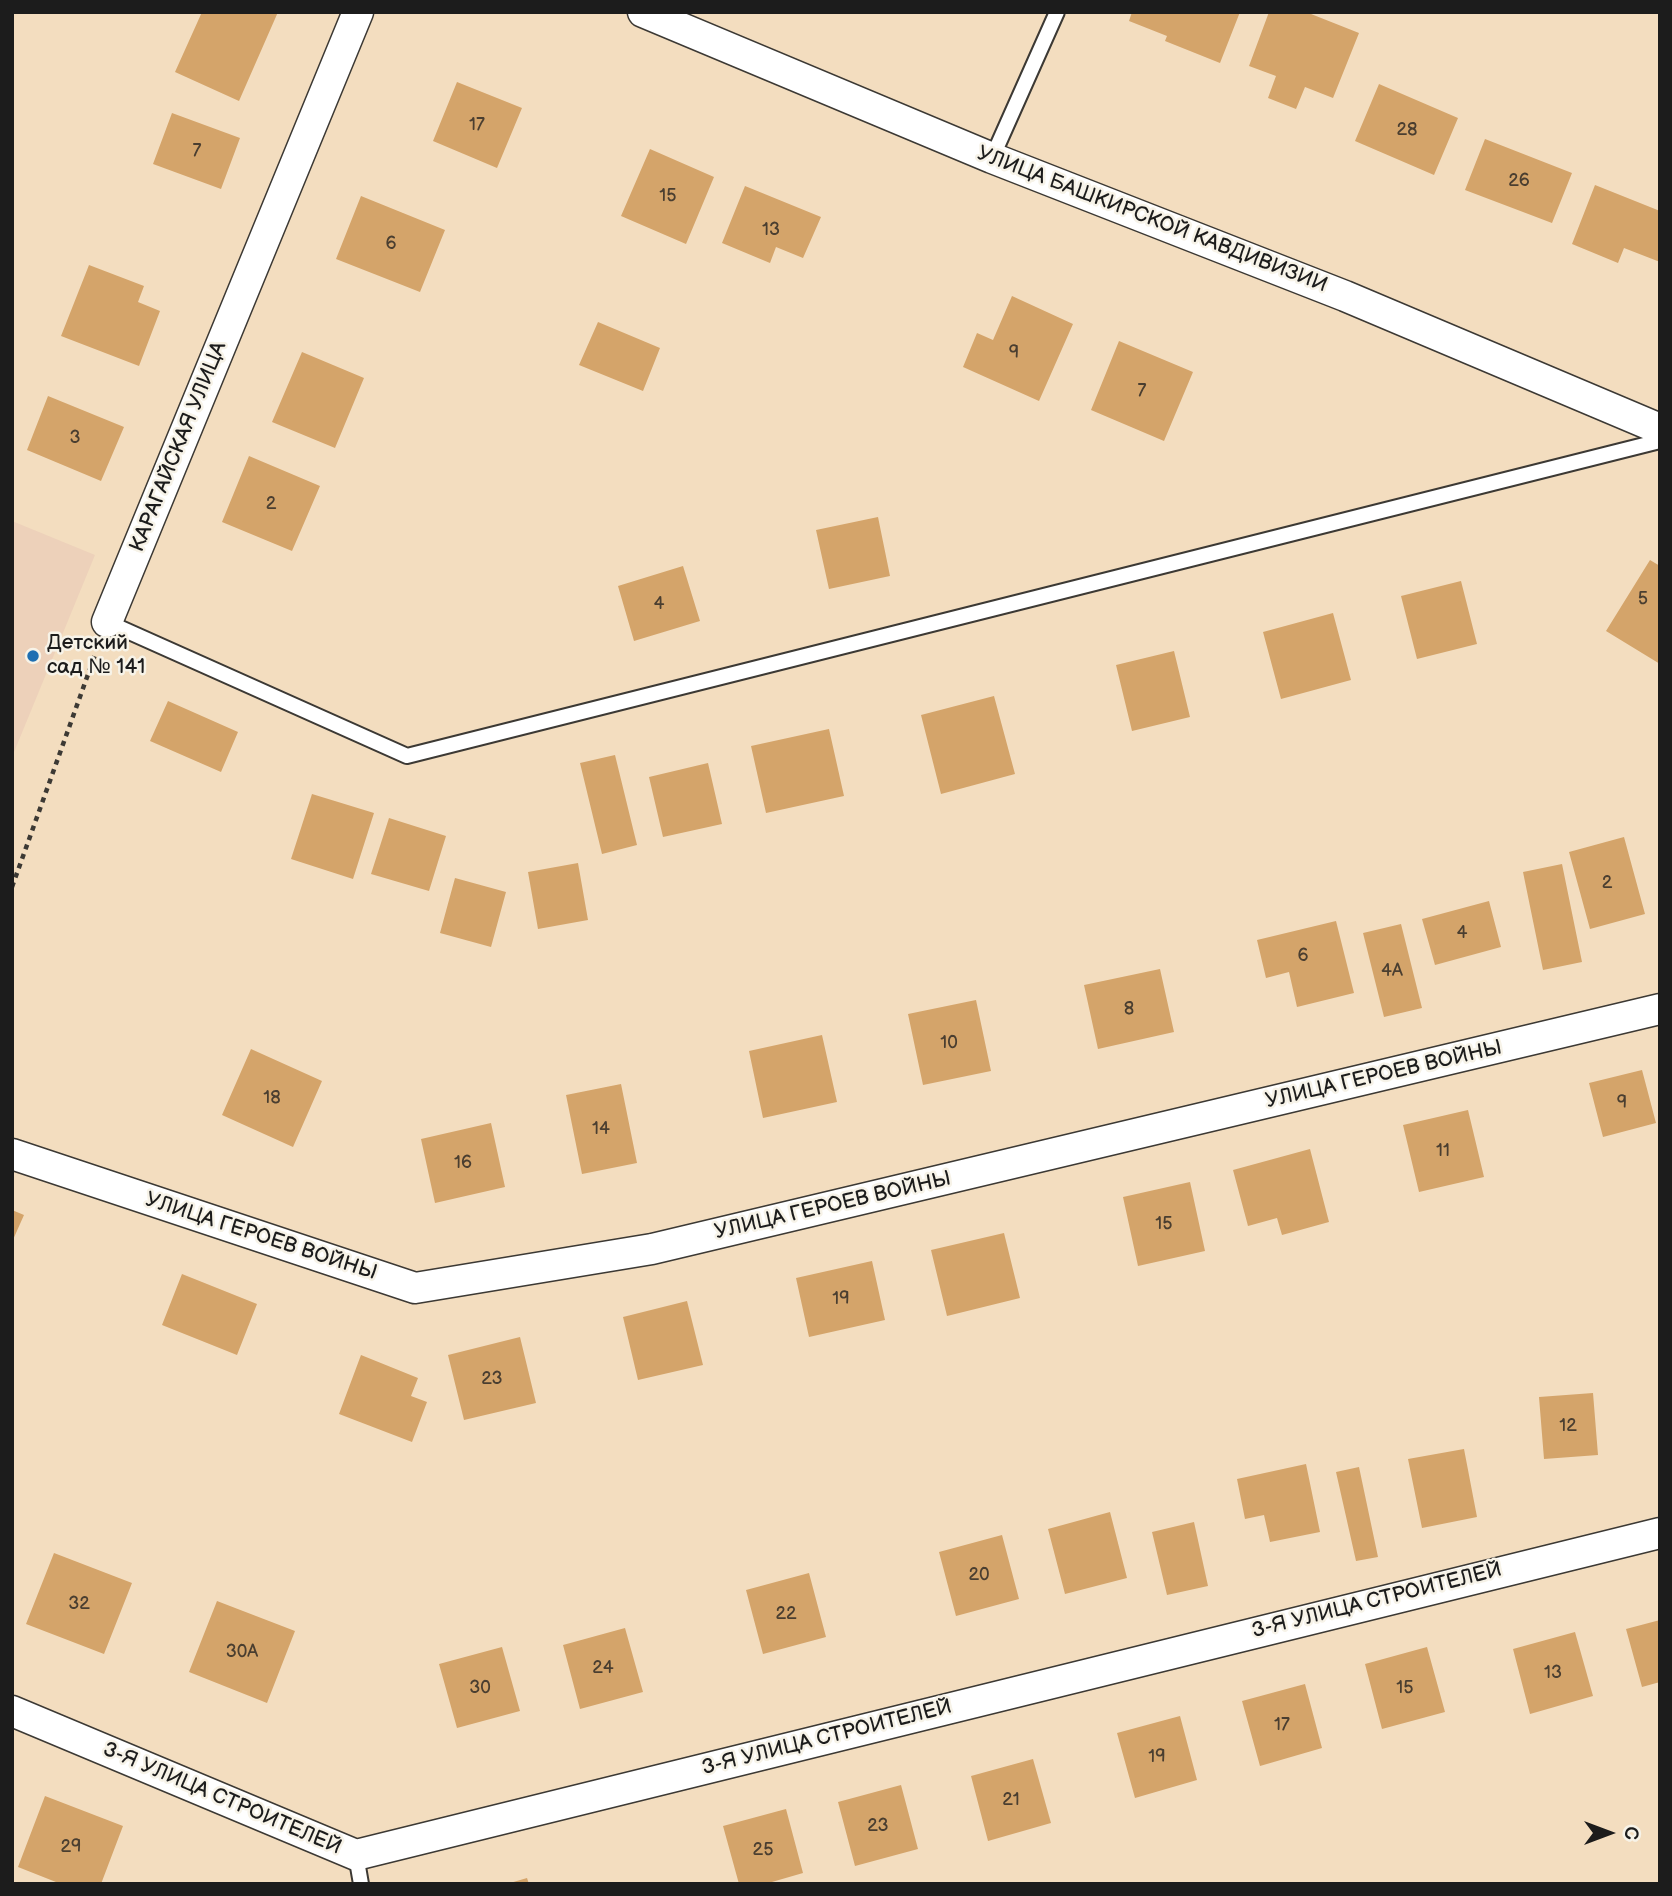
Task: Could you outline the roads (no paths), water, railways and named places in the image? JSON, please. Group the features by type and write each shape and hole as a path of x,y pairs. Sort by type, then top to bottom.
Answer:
{"street":[{"name":"КАРАГАЙСКАЯ УЛИЦА","path":"107,622 358,12"},
{"name":"УЛИЦА БАШКИРСКОЙ КАВДИВИЗИИ","path":"643,12 992,158 1345,296 1660,429"},
{"name":"УЛИЦА ГЕРОЕВ ВОЙНЫ","path":"12,1154 415,1288 652,1249 1660,1009"},
{"name":"3-Я УЛИЦА СТРОИТЕЛЕЙ","path":"12,1711 355,1854 1660,1533"}],"lane":[{"path":"992,158 1057,12"},
{"path":"107,622 407,756 1660,441"},
{"path":"355,1854 361,1884"}],"place":[{"name":"Детский сад № 141","path":"33,656"}]}
